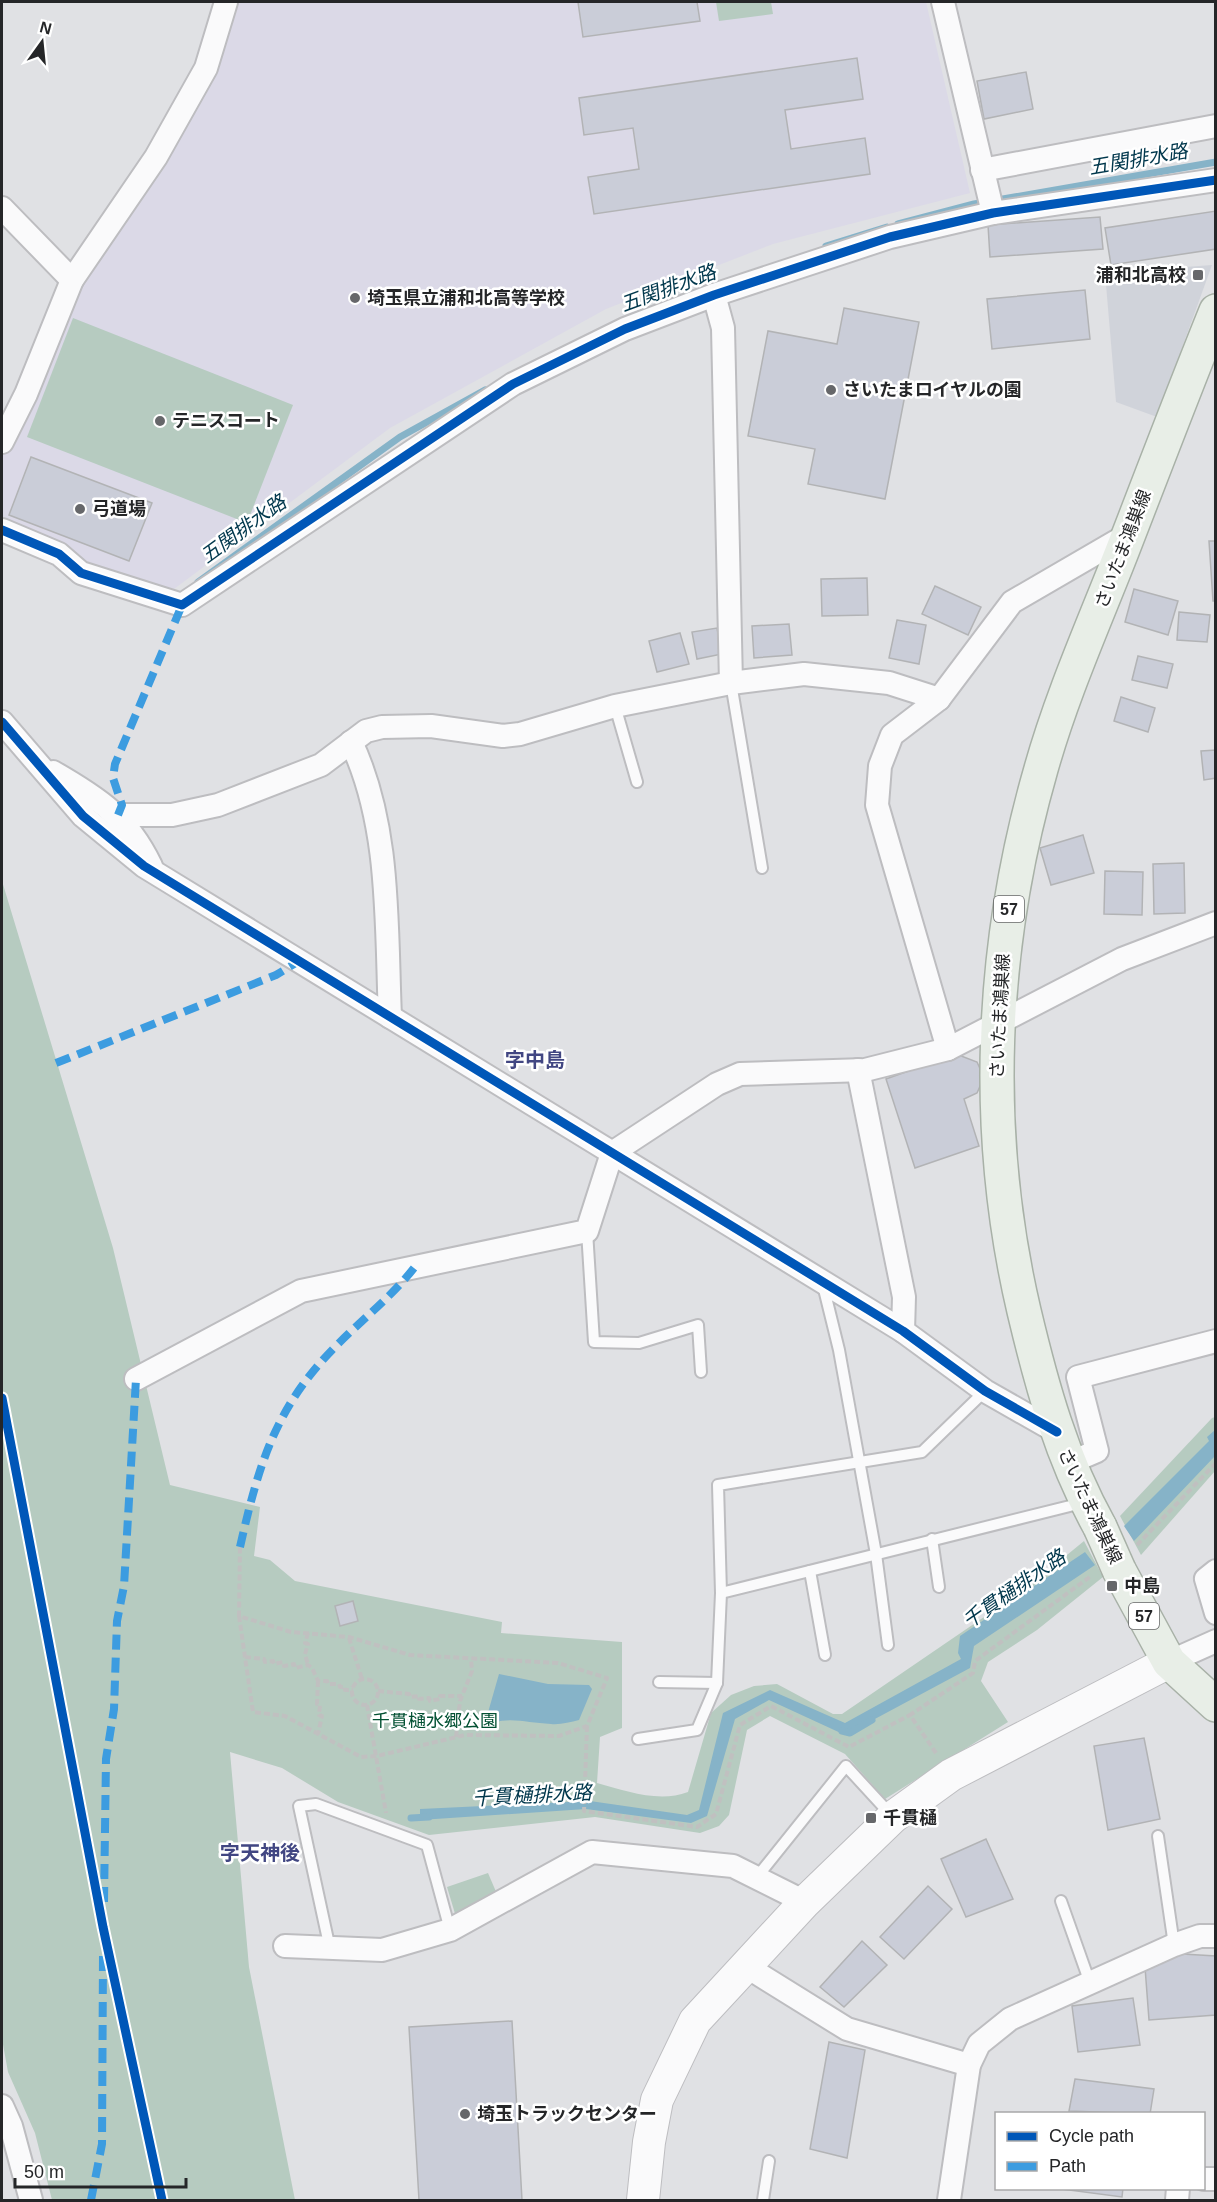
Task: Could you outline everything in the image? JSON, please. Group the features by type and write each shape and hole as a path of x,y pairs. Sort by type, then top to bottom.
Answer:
{"main road":[{"name":"さいたま鴻巣線","path":"1215,311 1207,357 1129,534 1070,684 1041,767 1010,904 997,1022 997,1084 1003,1202 1012,1261 1056,1432 1116,1563 1169,1662 1215,1705"}],"street":[{"path":"2,442 26,394 72,280 156,157 206,68 226,2"},
{"path":"943,2 993,213"},
{"path":"982,170 1215,126"},
{"path":"2,530 59,554 81,573 183,605 513,384 625,328 714,295 890,237 993,213 1215,180"},
{"path":"2,208 72,280"},
{"path":"714,295 723,328 731,683"},
{"path":"948,1049 877,805 880,766 892,735 939,699 1012,602 1129,534"},
{"path":"118,815 172,815 218,805 321,765 366,731 405,725 503,736 520,734 615,706 731,683 804,674 889,682 939,699"},
{"path":"2,722 83,816 154,872 903,1331 985,1391 1056,1432"},
{"path":"351,742 366,774 373,802 383,869 390,1017"},
{"path":"34,761 118,815 141,846 154,872"},
{"path":"136,1379 301,1291 587,1231 612,1153 717,1084 740,1074 858,1070 948,1049 1122,959 1215,923"},
{"path":"858,1070 904,1297 903,1331"},
{"path":"1069,1463 1097,1450 1078,1377 1215,1341"},
{"path":"1215,1571 1206,1579 1215,1613"},
{"path":"643,2200 649,2142 662,2090 695,2021 744,1965 893,1816 951,1775 1169,1662 1215,1641"},
{"path":"285,1946 382,1950 450,1930 592,1852 733,1866 806,1902"},
{"path":"949,2200 969,2065 979,2044 1010,2019 1174,1945 1200,1936 1215,1936"},
{"path":"744,1965 847,2029 969,2065"},
{"path":"2,2106 11,2126 31,2200"}],"lane":[{"path":"731,683 762,868"},
{"path":"615,706 637,783"},
{"path":"587,1231 594,1342 639,1343 698,1325 701,1372"},
{"path":"822,1282 839,1350 857,1462 876,1554 888,1644"},
{"path":"638,1739 697,1730 717,1683 721,1593 718,1485 922,1452 985,1391"},
{"path":"721,1593 932,1539 1093,1515"},
{"path":"932,1539 939,1587"},
{"path":"810,1571 825,1655"},
{"path":"659,1682 717,1683"},
{"path":"757,1877 846,1766 893,1816"},
{"path":"330,1949 299,1806 316,1804 389,1833 427,1845 450,1930"},
{"path":"1158,1836 1174,1945"},
{"path":"1061,1901 1090,1983"},
{"path":"763,2200 769,2162"}],"path":[{"path":"239,1616 291,1632 349,1637 410,1655 558,1663 607,1678 587,1726 585,1811 697,1827 716,1814 740,1725 771,1706 849,1747 910,1715 973,1673 975,1661 1116,1563 1143,1541 1215,1463"},
{"path":"240,1547 239,1616 253,1712 285,1716 361,1757 377,1756 456,1737 559,1736 587,1726"},
{"path":"307,1634 305,1654 308,1665 312,1668 318,1681 317,1704 320,1704 319,1715 322,1716 318,1734"},
{"path":"349,1637 362,1679"},
{"path":"245,1657 264,1659 265,1662 273,1661 274,1664 283,1662 284,1666 294,1664 295,1668 308,1665"},
{"path":"456,1737 460,1696 472,1671 471,1659"},
{"path":"350,1690 362,1679"},
{"path":"362,1679 373,1682 380,1691 399,1692 400,1695 409,1694 410,1697 419,1696 419,1700 429,1698 430,1701 441,1699 440,1696 460,1696"},
{"path":"318,1681 339,1684 350,1690 357,1702 367,1705 376,1700 380,1691"},
{"path":"367,1705 389,1833"},
{"path":"910,1715 929,1743"}],"shaded area":[{"name":"埼玉県立浦和北高等学校","path":"237,2 926,2 970,193 773,244 606,309 390,428 174,589 92,566 62,543 2,518 2,456 13,441 79,286 172,150 219,65 233,7"},
{"path":"1212,265 1157,417 1116,402 1105,273"}],"green space":[{"path":"716,2 771,2 773,14 719,21"},
{"name":"テニスコート","path":"73,318 293,405 247,523 27,437"},
{"name":"千貫樋水郷公園","path":"2,881 113,1248 170,1485 260,1507 254,1556 270,1560 295,1581 502,1622 501,1633 622,1642 622,1728 600,1737 597,1783 654,1796 688,1792 711,1713 731,1695 754,1686 777,1684 833,1714 842,1714 1028,1587 1084,1541 1103,1577 1037,1630 988,1662 981,1681 1008,1722 885,1799 845,1754 770,1716 747,1730 729,1815 719,1826 700,1833 595,1817 429,1835 338,1802 282,1768 230,1752 249,1967 295,2200 52,2200 35,2133 8,2072 2,2039"},
{"path":"1215,1417 1215,1471 1141,1555 1120,1516"},
{"path":"488,1873 497,1894 456,1917 447,1887"}],"water":[{"path":"1215,1430 1215,1456 1134,1541 1124,1526 1209,1441 1207,1437"},
{"path":"1085,1552 1095,1565 974,1646 970,1668 845,1735 769,1700 735,1719 707,1816 691,1823 586,1809 420,1820 420,1809 590,1801 687,1815 699,1810 723,1713 770,1690 845,1723 961,1659 958,1653 960,1636"},
{"path":"499,1674 548,1684 589,1685 592,1689 579,1720 554,1724 513,1720 495,1722 476,1731 474,1728 487,1716"}],"building":[{"path":"578,2 697,2 700,21 583,37"},
{"path":"857,58 863,99 785,110 791,149 865,138 870,174 594,214 588,177 639,169 633,128 584,135 579,98"},
{"path":"1026,72 1033,109 984,119 977,81"},
{"path":"1216,211 1216,249 1111,265 1105,228"},
{"path":"1100,217 1103,249 990,257 988,225"},
{"path":"1085,290 1090,339 992,349 987,299"},
{"name":"さいたまロイヤルの園","path":"844,308 919,322 885,499 808,484 815,449 748,436 768,331 837,344"},
{"name":"弓道場","path":"31,457 152,503 129,561 9,515"},
{"path":"1209,541 1216,541 1216,601 1213,601"},
{"path":"867,578 868,615 822,616 821,579"},
{"path":"935,586 981,607 968,635 922,614"},
{"path":"1134,589 1178,601 1168,635 1125,622"},
{"path":"1179,612 1210,615 1207,642 1177,640"},
{"path":"897,620 926,625 919,664 889,658"},
{"path":"789,624 792,655 754,658 752,626"},
{"path":"717,628 722,654 697,659 692,632"},
{"path":"680,633 689,664 657,672 649,641"},
{"path":"1138,656 1173,664 1167,688 1132,680"},
{"path":"1121,697 1155,708 1148,732 1114,721"},
{"path":"1216,750 1216,778 1204,780 1201,751"},
{"path":"1083,835 1094,873 1051,885 1040,848"},
{"path":"1184,863 1185,913 1154,914 1153,864"},
{"path":"1105,871 1143,872 1142,915 1104,914"},
{"path":"956,1054 977,1062 982,1073 977,1093 964,1099 979,1146 915,1168 886,1079"},
{"path":"353,1601 358,1621 340,1626 335,1606"},
{"path":"1144,1738 1160,1819 1108,1830 1094,1746"},
{"path":"986,1839 1013,1899 966,1917 941,1859"},
{"path":"928,1886 952,1909 904,1959 880,1937"},
{"path":"862,1941 887,1965 844,2007 820,1987"},
{"path":"1182,1954 1216,1956 1216,2015 1149,2020 1145,1967"},
{"path":"1133,1998 1140,2045 1078,2052 1072,2006"},
{"name":"埼玉トラックセンター","path":"512,2021 522,2200 419,2200 409,2027"},
{"path":"829,2042 865,2050 847,2158 810,2149"},
{"path":"1075,2079 1154,2089 1150,2112 1069,2111"},
{"path":"1069,2190 1123,2190 1122,2197"}],"waterway":[{"name":"五関排水路","path":"898,224 974,204 1216,162"},
{"name":"五関排水路","path":"826,246 887,227"},
{"name":"五関排水路","path":"198,582 400,437 485,390"},
{"name":"千貫樋排水路","path":"842,1731 850,1733 872,1720"},
{"name":"千貫樋排水路","path":"411,1818 429,1817"}],"marked path":[{"path":"118,815 122,805 113,778 115,764 182,605"},
{"path":"56,1063 276,975 299,961"},
{"path":"240,1547 263,1462 285,1413 317,1366 397,1288 414,1268"},
{"path":"104,1902 106,1759 114,1709 117,1621 124,1586 136,1379"},
{"path":"91,2200 102,2144 103,1956"}],"cycle path":[{"path":"2,530 59,554 81,573 182,605 513,384 625,329 714,295 890,237 993,213 1216,180"},
{"path":"2,722 83,816 144,866 903,1331 985,1391 1057,1432"},
{"path":"2,1398 103,1927 162,2200"}],"place":[{"name":"浦和北高校","path":"1198,275"},
{"name":"埼玉県立浦和北高等学校","path":"355,298"},
{"name":"さいたまロイヤルの園","path":"831,390"},
{"name":"テニスコート","path":"160,421"},
{"name":"弓道場","path":"80,509"},
{"name":"中島","path":"1112,1586"},
{"name":"千貫樋","path":"871,1818"},
{"name":"埼玉トラックセンター","path":"465,2114"}],"district":[{"name":"字中島","path":"535,1060"},
{"name":"字天神後","path":"260,1853"}]}
